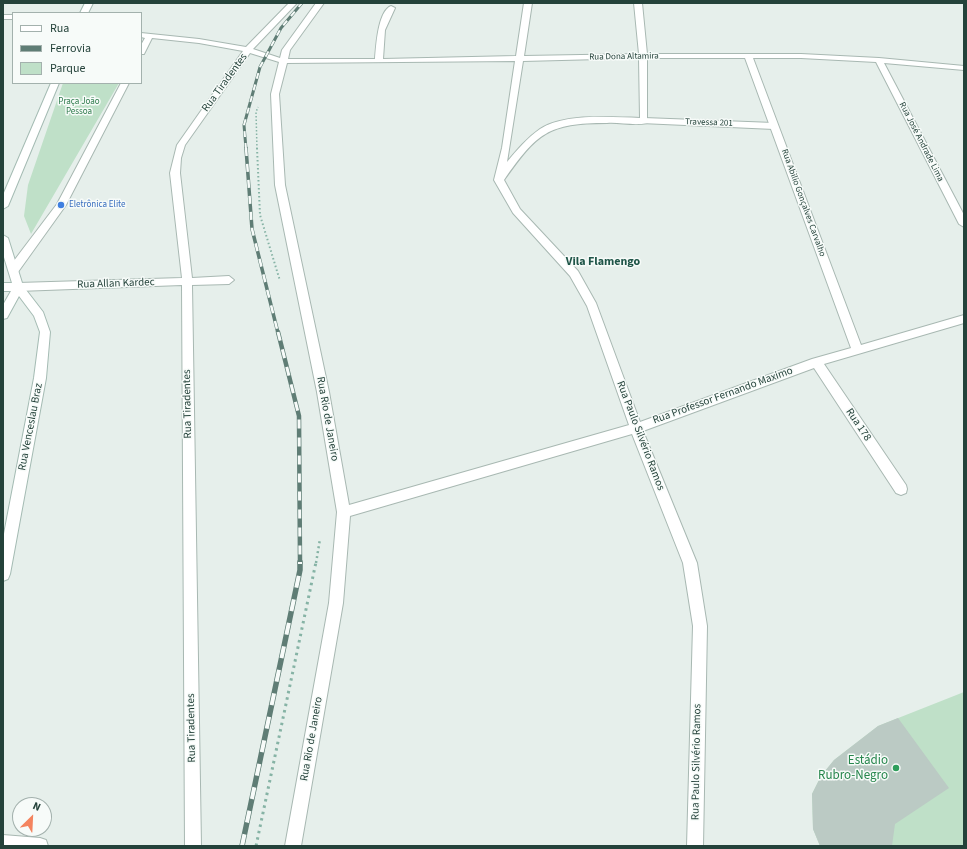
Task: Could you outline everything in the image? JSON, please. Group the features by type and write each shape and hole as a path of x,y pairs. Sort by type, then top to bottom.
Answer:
{"street":[{"path":"84,12 89,3"},
{"name":"Rua Tiradentes","path":"193,846 187,281 175,173 181,145 248,50 293,3"},
{"name":"Rua Rio de Janeiro","path":"293,846 336,603 344,512 323,392 280,185 275,94 286,50 320,3"},
{"path":"499,180 506,148 528,3"},
{"path":"638,3 643,56 644,121"},
{"path":"379,61 381,30 391,8"},
{"name":"Rua Dona Altamira","path":"142,35 199,41 248,50 283,60 379,61 643,56 748,56 879,60 964,68"},
{"path":"142,50 150,36"},
{"name":"Rua Abilio Gonçalves Carvalho","path":"748,56 857,350"},
{"name":"Rua José Andrade Lima","path":"879,60 964,224"},
{"path":"3,206 55,84"},
{"path":"14,269 61,205 124,84"},
{"name":"Travessa 201","path":"499,180 537,134 556,125 597,120 774,126"},
{"name":"Rua Paulo Silvério Ramos","path":"499,180 516,211 574,274 592,306 636,428 690,563 699,619 695,846"},
{"path":"3,238 14,269 18,287 3,315"},
{"name":"Rua Allan Kardec","path":"3,287 229,280"},
{"name":"Rua Venceslau Braz","path":"3,574 40,378 45,338 45,332 39,316 18,287"},
{"name":"Rua Professor Fernando Maximo","path":"344,512 636,428 816,362 964,319"},
{"name":"Rua 178","path":"816,362 901,489"},
{"path":"3,843 40,846"}],"path":[{"path":"258,105 256,112 260,215 280,284"},
{"path":"256,846 308,605 321,536"}],"green space":[{"name":"Praça João Pessoa","path":"63,84 118,84 31,234 24,216 28,185"},
{"name":"Estádio Rubro-Negro","path":"964,692 964,846 820,846 813,829 812,794 821,776 834,760 878,726"}],"building":[{"name":"Estádio Rubro-Negro","path":"898,718 949,788 895,824 892,846 820,846 813,829 812,794 821,776 834,760 878,726"}],"railway":[{"path":"246,149 244,125 260,67 281,28 302,3"},
{"path":"246,148 252,229 278,333"},
{"path":"278,332 299,416 300,563"},
{"path":"242,846 300,570 300,563"}],"place":[{"name":"Eletrônica Elite","path":"61,205"},
{"name":"Estádio Rubro-Negro","path":"896,768"}],"district":[{"name":"Vila Flamengo","path":"603,262"}]}
